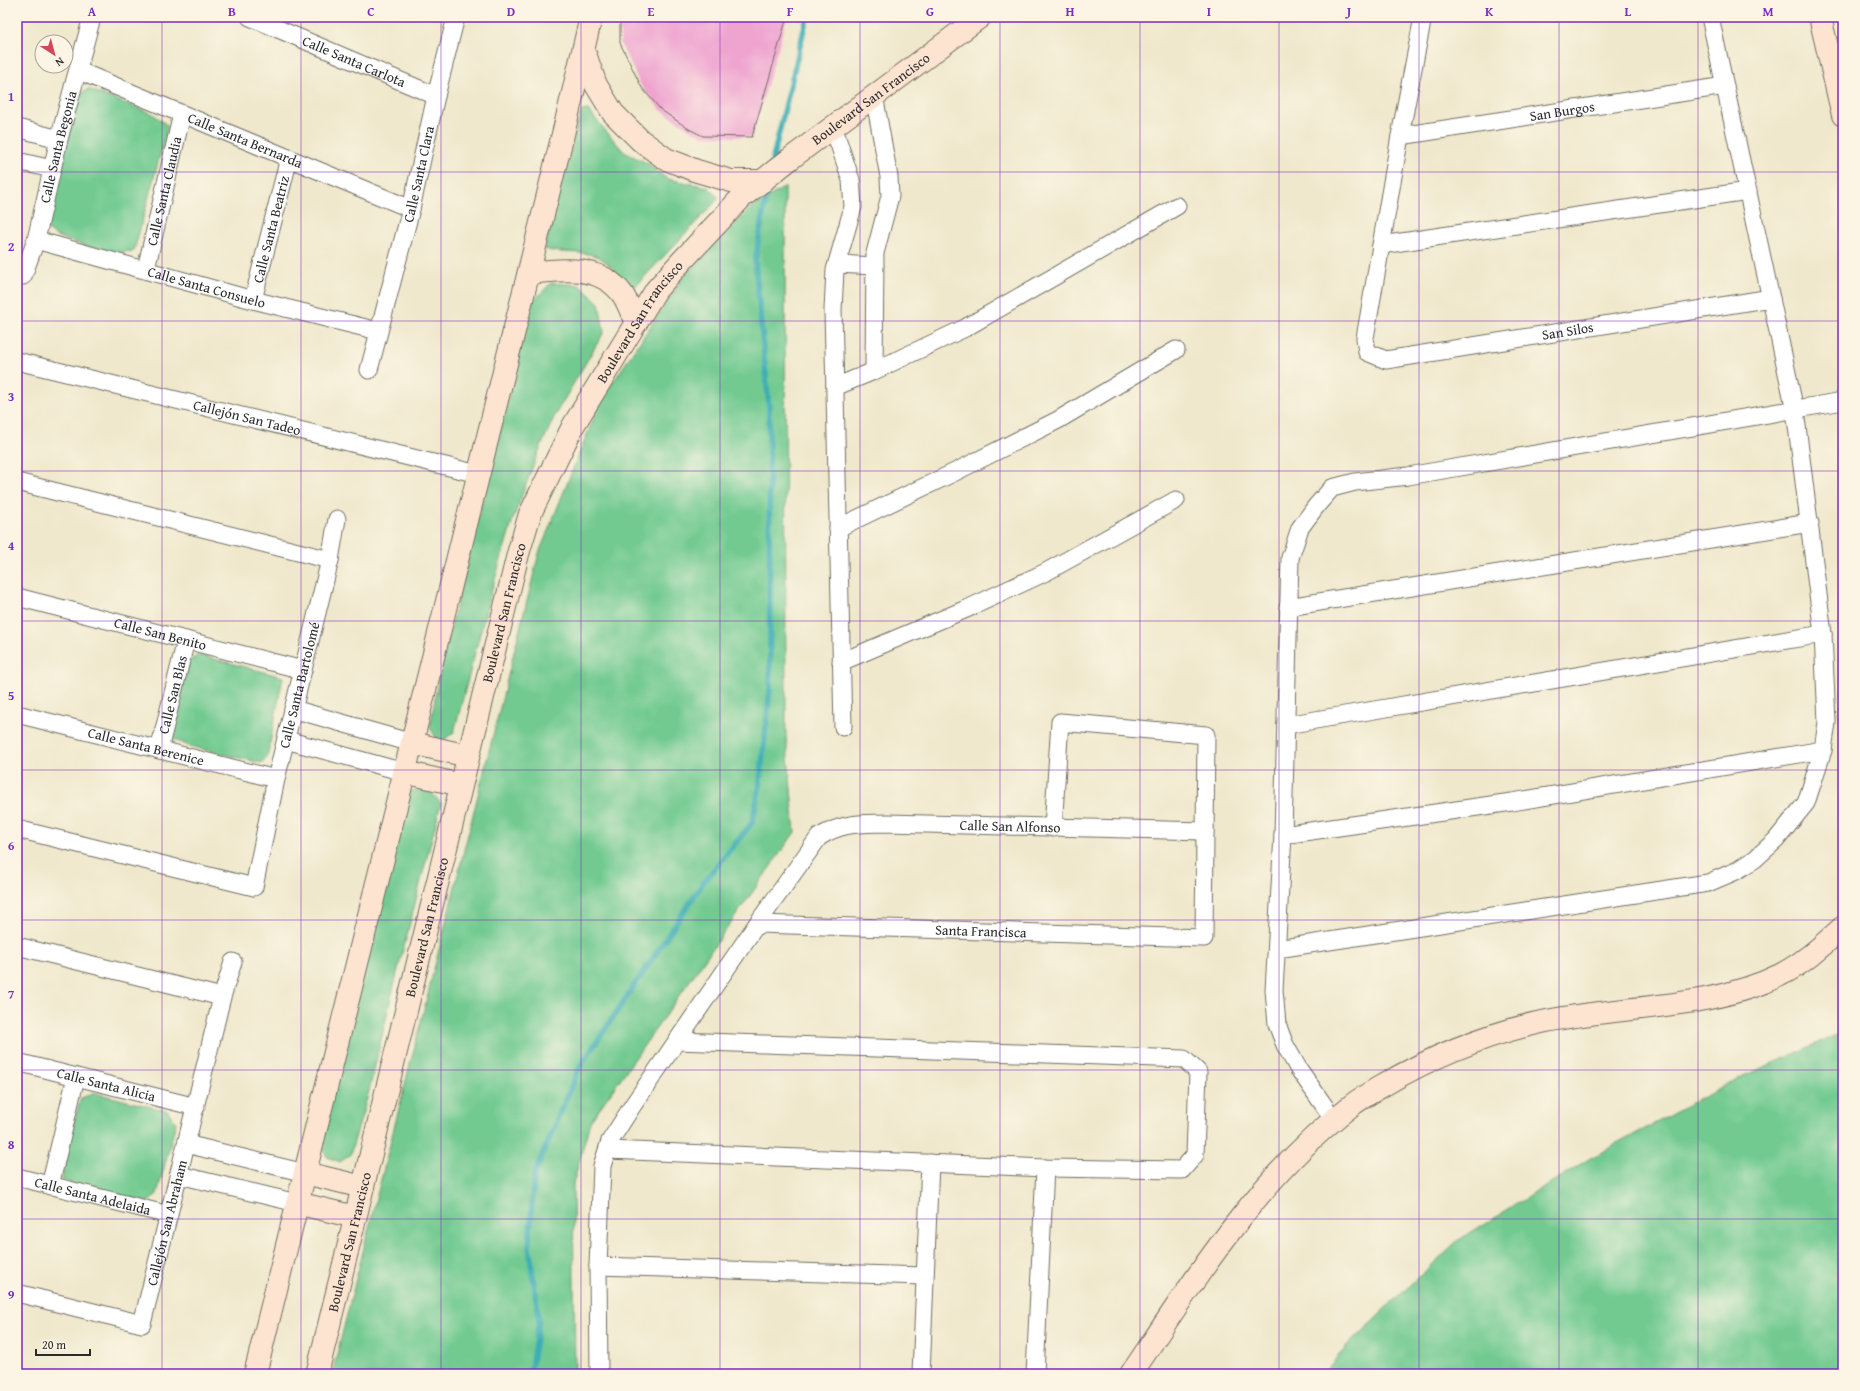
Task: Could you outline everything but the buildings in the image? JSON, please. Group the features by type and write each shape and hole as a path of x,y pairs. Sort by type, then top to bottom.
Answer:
{"street":[{"name":"Calle Santa Begonia","path":"23,276 36,240 59,139 79,71 92,17"},
{"name":"Calle Santa Carlota","path":"250,17 436,96"},
{"name":"Calle Santa Clara","path":"369,370 378,330 411,209 436,96 456,17"},
{"path":"255,1374 584,51 591,17"},
{"name":"Boulevard San Francisco","path":"317,1374 518,554 530,514 572,426 656,290 711,228 742,197 790,159 980,17"},
{"path":"1423,17 1381,245 1748,191"},
{"path":"1277,950 1708,883 1736,871 1755,859 1776,840 1806,803 1823,750 1827,722 1823,634 1810,523 1795,410 1710,17"},
{"path":"1820,17 1843,114"},
{"path":"584,51 596,85 612,113 640,140 666,159 697,171 731,181 763,181"},
{"name":"Calle Santa Bernarda","path":"79,71 411,209"},
{"name":"San Burgos","path":"1400,136 1725,86"},
{"path":"874,95 889,176 890,196 875,253 874,371"},
{"name":"Calle Santa Claudia","path":"146,269 182,114"},
{"path":"833,126 851,180 853,207 835,270 833,310 843,727"},
{"path":"17,128 59,139"},
{"name":"Calle Santa Beatriz","path":"253,300 289,158"},
{"path":"17,160 52,169"},
{"path":"835,387 874,371 965,328 1177,206"},
{"name":"Calle Santa Consuelo","path":"36,240 146,269 253,300 378,330"},
{"name":"San Silos","path":"1381,245 1365,338 1366,352 1386,360 1771,298"},
{"path":"837,264 875,266"},
{"path":"529,273 572,269 590,273 608,280 623,295 636,322"},
{"path":"838,528 953,473 1058,420 1176,350"},
{"name":"Callejón San Tadeo","path":"17,361 478,474"},
{"path":"1334,1120 1298,1068 1285,1044 1277,1024 1274,990 1283,835 1290,558 1300,528 1332,488 1355,482 1408,476 1843,401"},
{"path":"17,482 330,560"},
{"path":"841,662 971,607 1046,572 1176,500"},
{"name":"Calle Santa Bartolomé","path":"17,829 254,887 276,779 330,560 336,518"},
{"path":"1288,606 1810,523"},
{"name":"Calle San Benito","path":"17,597 303,670"},
{"path":"1286,725 1823,634"},
{"name":"Calle San Blas","path":"159,750 186,640"},
{"path":"293,709 468,756"},
{"name":"Calle Santa Berenice","path":"17,714 276,779"},
{"path":"1053,828 1060,722 1206,735 1205,831"},
{"path":"286,740 404,772 461,785"},
{"path":"1283,835 1512,802 1823,750"},
{"name":"Calle San Alfonso","path":"757,924 819,837 833,828 848,824 887,823 1205,831"},
{"name":"Santa Francisca","path":"757,924 1204,938 1205,831"},
{"path":"599,1374 598,1266 602,1166 610,1141 757,924"},
{"path":"1131,1374 1238,1219 1307,1143 1353,1104 1407,1071 1451,1051 1492,1035 1575,1016 1713,998 1746,990 1782,974 1815,952 1843,927"},
{"path":"17,946 222,997"},
{"name":"Callejón San Abraham","path":"17,1293 142,1324 222,997 233,962"},
{"path":"608,1150 1045,1168 1182,1170 1195,1155 1198,1072 1184,1059 677,1041"},
{"name":"Calle Santa Alicia","path":"17,1062 196,1107"},
{"path":"50,1186 76,1077"},
{"path":"186,1144 362,1187"},
{"path":"921,1374 930,1163"},
{"path":"1035,1374 1045,1168"},
{"path":"179,1175 355,1217"},
{"name":"Calle Santa Adelaida","path":"17,1177 169,1215"},
{"path":"598,1266 924,1276"}],"green space":[{"path":"88,89 153,114 168,126 134,251 107,253 56,236 47,229 79,95"},
{"path":"588,110 624,152 647,163 667,179 708,187 719,198 631,291 606,262 596,256 591,254 557,252 544,249 581,111"},
{"path":"785,187 786,736 795,832 590,1122 573,1184 575,1374 332,1374 539,553 601,400 686,273 753,206"},
{"path":"551,283 579,285 599,303 604,332 555,415 536,458 513,519 490,596 454,732 440,743 430,728 439,675 532,302"},
{"path":"199,655 283,677 267,758 261,763 189,746 171,738 188,662"},
{"path":"428,789 441,803 394,985 368,1095 350,1155 340,1162 327,1157 319,1143 408,791"},
{"path":"1843,1032 1843,1374 1322,1374 1353,1340 1457,1241 1589,1159 1739,1078"},
{"path":"95,1093 168,1111 176,1123 157,1194 149,1202 77,1186 62,1179 71,1132 81,1098"}],"waterway":[{"path":"771,166 807,17"},
{"path":"530,1374 539,1320 529,1247 534,1175 579,1068 703,883 752,823 759,789 770,690 769,407 755,261 768,185"}]}
